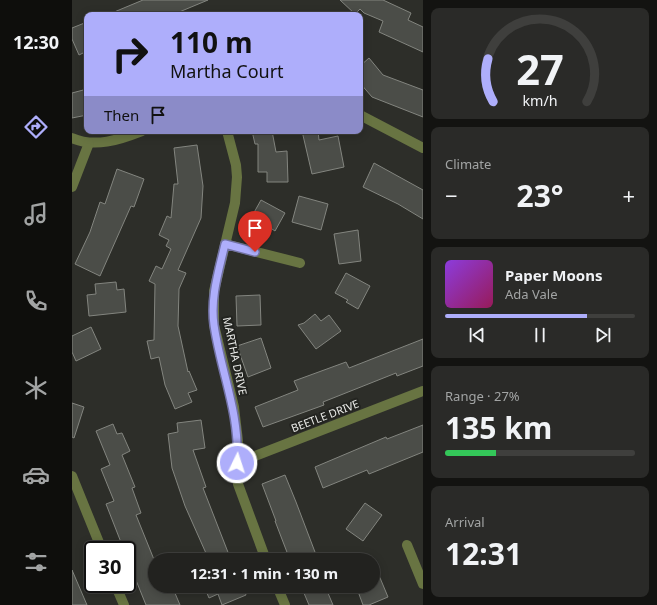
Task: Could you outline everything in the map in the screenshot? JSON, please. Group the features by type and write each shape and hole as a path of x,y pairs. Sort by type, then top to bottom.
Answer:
{"street":[{"path":"363,117 423,148"},
{"path":"72,138 84,143 89,143 119,140 134,134"},
{"name":"MARTHA DRIVE","path":"228,134 236,165 237,178 235,202 214,291 214,324 234,407 238,441 238,484 263,553"},
{"path":"72,187 89,143"},
{"path":"225,244 300,263"},
{"name":"BEETLE DRIVE","path":"237,463 423,391"},
{"path":"72,476 98,541"},
{"path":"407,545 423,584"},
{"path":"119,593 124,605"},
{"path":"280,593 285,605"}],"building":[{"path":"143,0 208,0 179,12 114,12"},
{"path":"340,0 383,0 411,13 408,20 423,27 423,52 379,32 383,21 364,13 360,9 357,12 353,12"},
{"path":"84,23 84,52 79,55 72,39 72,28"},
{"path":"369,58 383,75 423,90 423,117 372,97 363,86 363,63"},
{"path":"84,90 84,116 72,118 72,93"},
{"path":"253,134 273,134 276,152 287,151 288,182 267,182 267,172 258,172 258,144 255,144"},
{"path":"303,134 318,134 319,140 338,136 344,167 312,174"},
{"path":"197,145 203,186 201,218 178,270 186,273 179,289 178,326 188,372 189,371 197,390 188,393 192,402 175,409 165,385 159,357 151,359 147,341 154,340 155,284 149,281 156,266 162,269 171,249 166,246 169,240 159,235 167,216 171,218 174,184 178,184 174,148"},
{"path":"374,163 423,190 423,219 398,204 363,187"},
{"path":"117,169 144,179 134,207 131,206 100,276 75,264 90,232 100,202 105,204"},
{"path":"299,196 328,204 321,230 292,222"},
{"path":"261,200 285,213 275,231 269,227 265,235 247,225"},
{"path":"358,230 361,261 339,264 334,234"},
{"path":"346,273 370,286 358,309 346,302 348,300 335,293"},
{"path":"116,282 117,290 124,289 126,312 89,316 87,295 96,294 95,284"},
{"path":"260,295 261,325 237,326 236,296"},
{"path":"315,314 321,321 329,315 341,331 316,349 298,325 304,323"},
{"path":"91,327 101,349 76,361 72,352 72,336"},
{"path":"261,338 271,368 248,377 237,346"},
{"path":"423,339 423,366 397,376 396,373 323,402 324,405 263,427 255,407 298,390 294,381 346,362 349,368"},
{"path":"72,403 84,407 74,438 72,437"},
{"path":"201,420 205,448 193,450 206,487 203,488 228,553 206,553 185,506 172,468 168,434 178,432 177,423"},
{"path":"113,424 117,434 122,433 130,451 122,455 135,487 132,488 141,513 136,515 151,553 148,553 148,593 175,593 180,605 146,605 136,580 136,541 120,541 106,504 114,501 101,469 110,465 96,431"},
{"path":"423,425 423,452 369,474 367,470 323,488 315,467 386,437 387,439"},
{"path":"285,475 315,553 287,553 262,484"},
{"path":"365,503 382,515 363,541 346,529"},
{"path":"72,570 87,605 72,605"},
{"path":"380,578 388,597 369,605 363,605 359,593 380,593"},
{"path":"207,593 245,593 246,595 222,605 218,594 209,598"},
{"path":"304,593 328,593 333,605 309,605"}],"route":[{"path":"237,463 238,441 234,407 214,324 214,291 225,244 255,252"}]}
